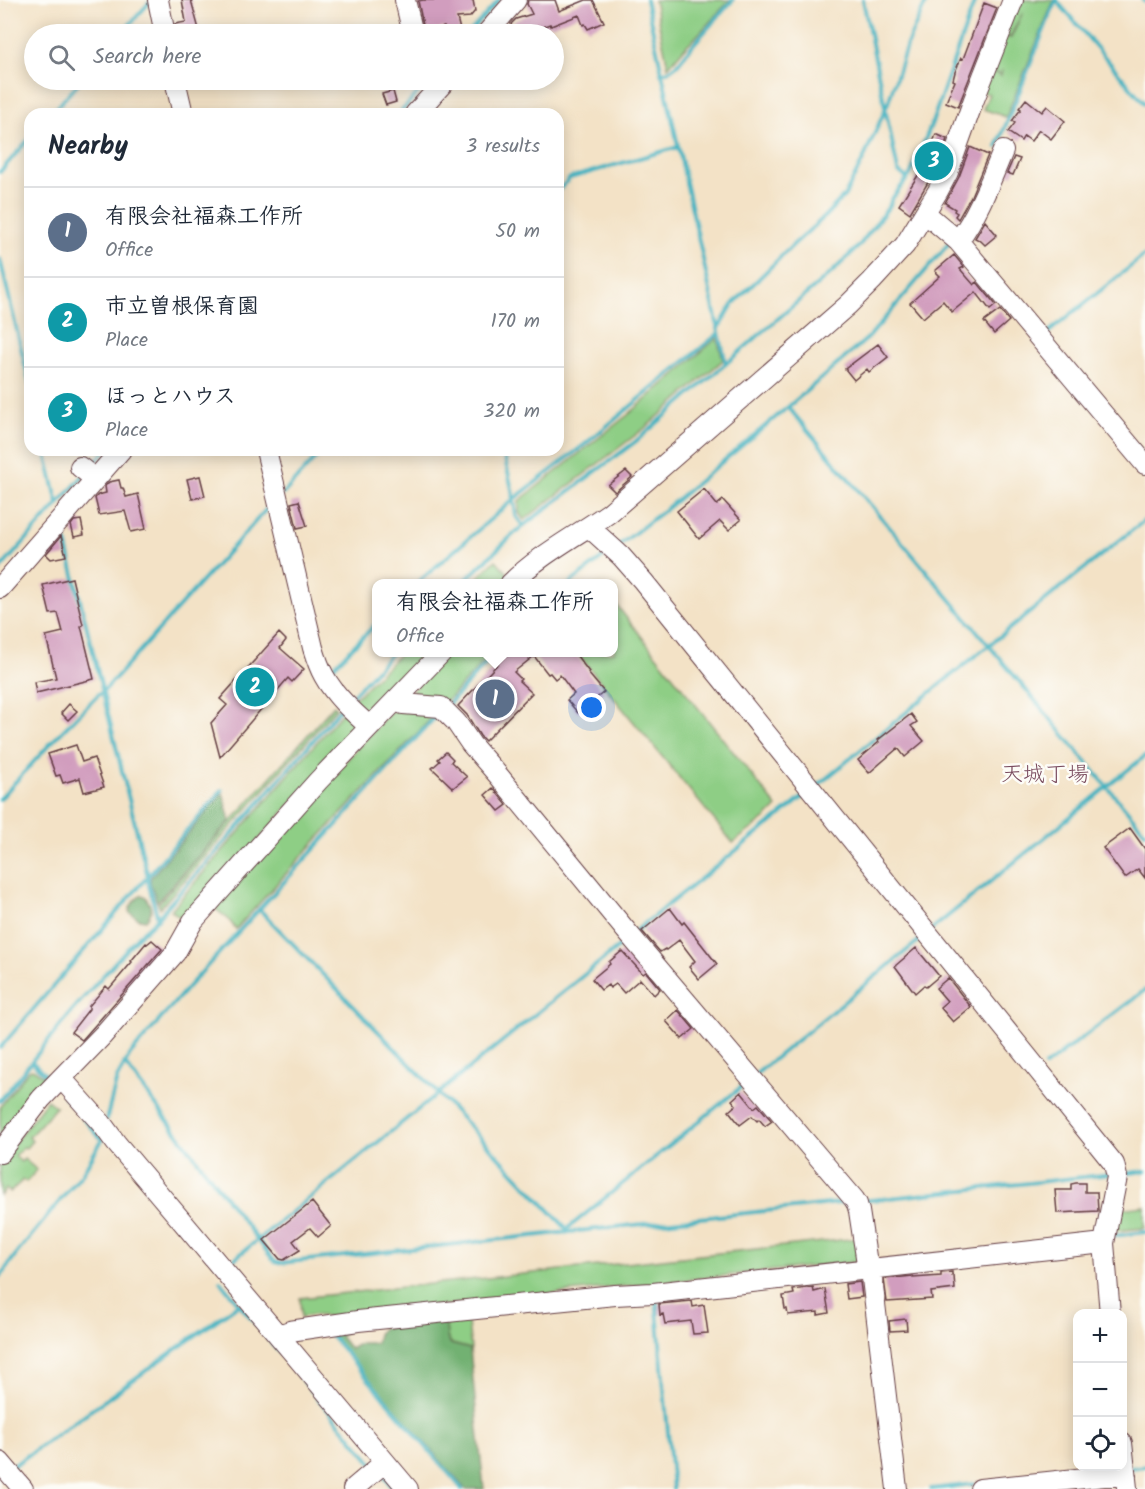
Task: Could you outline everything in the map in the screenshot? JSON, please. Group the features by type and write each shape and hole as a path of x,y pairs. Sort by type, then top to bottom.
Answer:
{"street":[{"path":"158,0 163,24"},
{"path":"405,0 411,24"},
{"path":"495,24 516,0"},
{"path":"516,579 566,540 609,513 848,305 905,245 948,172 1013,0"},
{"path":"177,90 182,108"},
{"path":"419,108 432,90"},
{"path":"958,241 972,220 1003,151"},
{"path":"925,213 958,241 1145,464"},
{"path":"0,588 87,473 112,456"},
{"path":"267,456 313,648 323,675 344,702 370,727"},
{"path":"589,527 643,581 1114,1164 1117,1174 1102,1241 1109,1309"},
{"path":"0,1153 41,1099 103,1035 175,953 193,921 318,781 437,657"},
{"path":"396,700 404,704 443,709 456,722 471,744 628,933 856,1202 868,1266 897,1489"},
{"path":"62,1079 279,1335 380,1467 408,1489"},
{"path":"279,1335 327,1325 656,1292 1102,1241"},
{"path":"353,1489 380,1467"},
{"path":"5,1468 23,1489"},
{"path":"980,1489 1123,1476"}],"green space":[{"path":"654,0 730,0 668,67"},
{"path":"1017,0 1054,0 1006,117 983,109 989,94 982,92 990,71 1001,76 1002,70 1001,75 991,70 1003,36 1011,38 1023,12 1010,37 1003,35"},
{"path":"717,338 723,360 645,428 524,520 519,513 519,501 629,414"},
{"path":"496,560 511,577 509,579 476,579"},
{"path":"618,607 777,807 733,843 580,657 618,657"},
{"path":"397,657 430,657 379,709 374,705 367,711 350,703"},
{"path":"445,657 488,657 444,704 408,695"},
{"path":"334,705 336,708 160,908 158,904"},
{"path":"391,711 438,711 236,929 214,908"},
{"path":"343,712 355,724 349,732 352,736 186,921 171,910"},
{"path":"223,793 230,821 157,902 150,882 151,877"},
{"path":"142,895 146,897 151,909 146,920 139,919 129,912 133,902"},
{"path":"31,1069 50,1081 0,1145 0,1107"},
{"path":"47,1100 56,1107 29,1137 32,1141 15,1156 21,1162 24,1159 37,1170 26,1182 23,1180 10,1192 6,1189 0,1196 0,1162"},
{"path":"1145,1206 1145,1228 1113,1231 1118,1209"},
{"path":"859,1238 863,1261 333,1317 313,1315 301,1317 300,1298"},
{"path":"467,1314 471,1349 452,1344 447,1337 446,1325 442,1317"},
{"path":"442,1317 451,1344 470,1349 484,1489 465,1489 330,1334 348,1330 340,1336 350,1349 360,1343 376,1343 382,1328"}],"building":[{"path":"182,0 191,0 198,24 175,24 186,22"},
{"path":"473,0 475,11 470,17 457,18 458,24 423,24 418,1"},
{"path":"528,0 555,0 559,11 586,0 593,0 604,22 588,29 585,24 583,25 579,15 556,24 511,24 516,19 532,14 527,4"},
{"path":"984,3 997,8 958,107 946,102 955,81 953,80 955,72 961,58 963,59"},
{"path":"393,91 396,102 386,105 382,94"},
{"path":"1026,99 1042,112 1047,106 1065,121 1051,139 1039,130 1031,141 1024,136 1021,141 1008,132 1015,123 1012,121 1021,109 1019,108"},
{"path":"936,134 947,139 937,167 910,213 899,205 924,166 922,165"},
{"path":"970,147 988,155 971,196 958,219 955,216 957,213 955,209 945,203 959,177"},
{"path":"1014,157 1020,159 1013,175 1007,173"},
{"path":"985,221 997,235 985,245 975,238"},
{"path":"954,255 964,267 960,269 974,285 977,282 996,305 990,310 976,292 952,312 943,301 923,318 910,303 940,276 935,271"},
{"path":"1000,310 1009,321 994,334 984,322"},
{"path":"878,344 888,357 869,372 867,369 854,380 845,369"},
{"path":"626,471 632,477 615,492 608,485"},
{"path":"200,476 205,496 192,499 187,479"},
{"path":"119,480 126,497 138,494 146,529 131,532 125,511 99,515 95,498 106,493 105,486 109,482"},
{"path":"704,489 717,505 723,500 741,520 729,530 720,521 699,539 677,511"},
{"path":"299,501 307,526 297,528 291,503"},
{"path":"81,520 84,535 74,537 71,525 74,521"},
{"path":"61,536 66,556 51,559 46,554"},
{"path":"72,578 94,679 36,693 34,682 56,678 46,636 63,632 58,613 50,614 43,585"},
{"path":"279,633 286,640 280,648 304,669 292,682 288,678 220,757 211,723 227,705 220,699"},
{"path":"504,657 533,657 514,672 521,679 519,681 532,693 485,741 458,706"},
{"path":"535,657 578,657 604,692 578,713 567,700 574,694 560,675 555,679 550,673 548,674"},
{"path":"69,704 77,711 68,720 61,713"},
{"path":"911,714 917,722 911,726 924,741 905,757 898,748 869,773 858,760 879,742 878,740"},
{"path":"76,745 82,762 94,758 104,787 84,792 80,778 63,783 60,775 56,776 48,754"},
{"path":"446,752 453,759 451,762 467,777 453,788 432,768"},
{"path":"493,788 507,805 499,811 485,795"},
{"path":"1130,828 1145,849 1145,878 1138,869 1125,878 1103,848"},
{"path":"670,908 717,964 699,979 689,967 695,961 679,940 660,952 642,931"},
{"path":"152,940 162,949 82,1040 71,1032 106,986 109,989 146,943"},
{"path":"916,948 939,976 915,993 895,966"},
{"path":"622,951 643,974 646,972 660,989 654,995 640,979 624,993 616,984 610,988 608,985 601,990 592,979"},
{"path":"948,978 971,1007 953,1022 940,1007 947,1001 936,988"},
{"path":"678,1010 694,1029 682,1039 666,1021"},
{"path":"741,1092 754,1108 758,1105 772,1121 765,1126 759,1119 757,1121 752,1116 740,1125 729,1111 736,1105 732,1100"},
{"path":"1085,1183 1085,1192 1097,1192 1098,1211 1057,1213 1055,1190 1071,1190 1071,1184"},
{"path":"312,1202 331,1226 318,1237 310,1228 293,1241 300,1250 284,1260 280,1259 264,1240"},
{"path":"952,1272 955,1289 931,1292 932,1299 887,1302 884,1279 941,1276 941,1273"},
{"path":"860,1282 862,1297 847,1299 845,1284"},
{"path":"813,1287 814,1292 825,1289 829,1313 788,1315 783,1296 794,1294 793,1290"},
{"path":"692,1301 693,1307 704,1305 708,1333 693,1334 691,1321 665,1324 663,1314 660,1315 659,1304"},
{"path":"906,1319 907,1330 890,1331 889,1321"}],"waterway":[{"path":"477,24 499,0"},
{"path":"646,0 726,364"},
{"path":"661,73 677,65 733,0"},
{"path":"863,0 898,171 907,178"},
{"path":"718,329 733,304 845,195 888,103 907,44 927,0"},
{"path":"466,579 519,529 635,442 831,273 859,246 910,175 933,120 975,0"},
{"path":"1056,0 1145,104"},
{"path":"997,147 1056,0"},
{"path":"130,24 149,3"},
{"path":"56,108 72,90"},
{"path":"404,108 420,90"},
{"path":"0,172 24,145"},
{"path":"564,184 570,178 678,147"},
{"path":"618,546 667,508 869,337 950,242"},
{"path":"1045,335 1145,255"},
{"path":"0,259 24,361"},
{"path":"422,579 514,499 584,445 719,333"},
{"path":"788,407 1145,832"},
{"path":"46,456 58,504"},
{"path":"90,468 101,456"},
{"path":"283,494 318,456"},
{"path":"504,456 516,516 523,526"},
{"path":"0,569 83,476"},
{"path":"0,799 48,746 102,693 272,503"},
{"path":"817,786 1145,520"},
{"path":"63,530 158,919"},
{"path":"575,579 610,552"},
{"path":"328,672 372,628"},
{"path":"348,700 388,657"},
{"path":"447,706 493,657"},
{"path":"0,1101 71,1012 139,935 157,919 341,708"},
{"path":"107,1119 117,1078 130,1055 188,987 439,713"},
{"path":"932,929 1145,756"},
{"path":"0,1048 222,790"},
{"path":"634,932 807,794"},
{"path":"259,909 567,1229"},
{"path":"756,1074 922,938"},
{"path":"228,1264 627,940"},
{"path":"1045,1066 1145,990"},
{"path":"32,1062 49,1078"},
{"path":"124,1063 257,1239 275,1262 280,1263 849,1202"},
{"path":"567,1233 567,1229 746,1083"},
{"path":"0,1277 82,1174 102,1140 64,1096"},
{"path":"1122,1174 1145,1171"},
{"path":"862,1201 1111,1174"},
{"path":"1113,1236 1145,1232"},
{"path":"220,1281 373,1464"},
{"path":"656,1298 673,1489"},
{"path":"13,1466 239,1304"},
{"path":"327,1331 462,1489"},
{"path":"1131,1468 1145,1466"},
{"path":"382,1474 394,1489"},
{"path":"931,1489 974,1484"}],"place":[{"name":"ほっとハウス","path":"934,161"},
{"name":"市立曽根保育園","path":"255,687"},
{"name":"有限会社福森工作所","path":"495,699"}],"district":[{"name":"天城丁場","path":"1045,773"}]}
